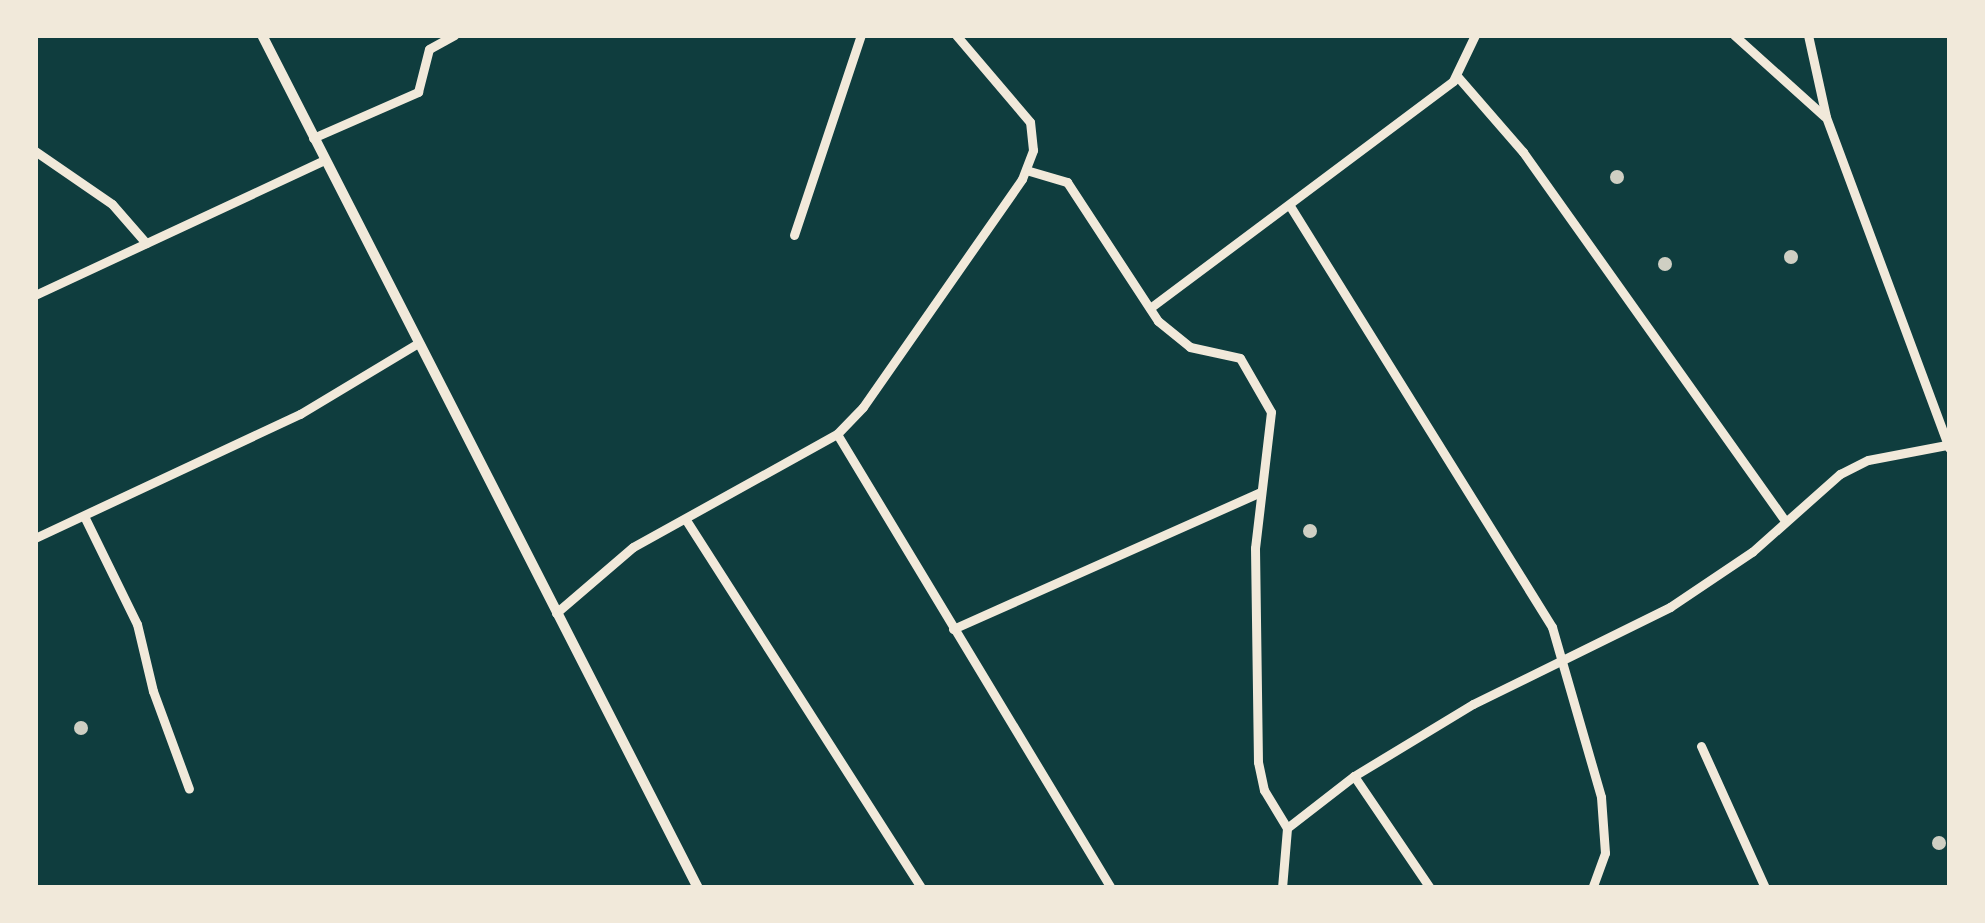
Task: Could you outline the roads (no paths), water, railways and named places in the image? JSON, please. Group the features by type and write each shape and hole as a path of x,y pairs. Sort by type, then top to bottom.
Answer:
{"street":[{"path":"262,35 415,345 698,888"},
{"path":"313,138 418,92 429,49 454,35"},
{"path":"794,235 860,35"},
{"path":"556,613 634,547 837,434 863,407 1026,170 1033,150 1030,122 956,35"},
{"path":"1150,308 1290,206 1457,76 1475,35"},
{"path":"1734,35 1826,117"},
{"path":"1287,828 1354,776 1562,660 1670,607 1785,521 1818,489 1868,460 1949,447 1826,117 1808,35"},
{"path":"1457,76 1524,152 1785,521"},
{"path":"35,151 112,204 146,243"},
{"path":"35,295 324,160"},
{"path":"1026,170 1068,182 1150,308 1180,341 1236,356 1253,375 1273,424 1255,548 1258,762 1264,790 1287,828 1282,888"},
{"path":"1290,206 1552,627 1600,797 1606,853 1592,888"},
{"path":"35,538 300,414 415,345"},
{"path":"837,434 1110,888"},
{"path":"953,630 1261,492"},
{"path":"84,516 138,624 153,691 189,789"},
{"path":"686,520 921,888"},
{"path":"1701,746 1764,888"},
{"path":"1354,776 1430,888"}]}
